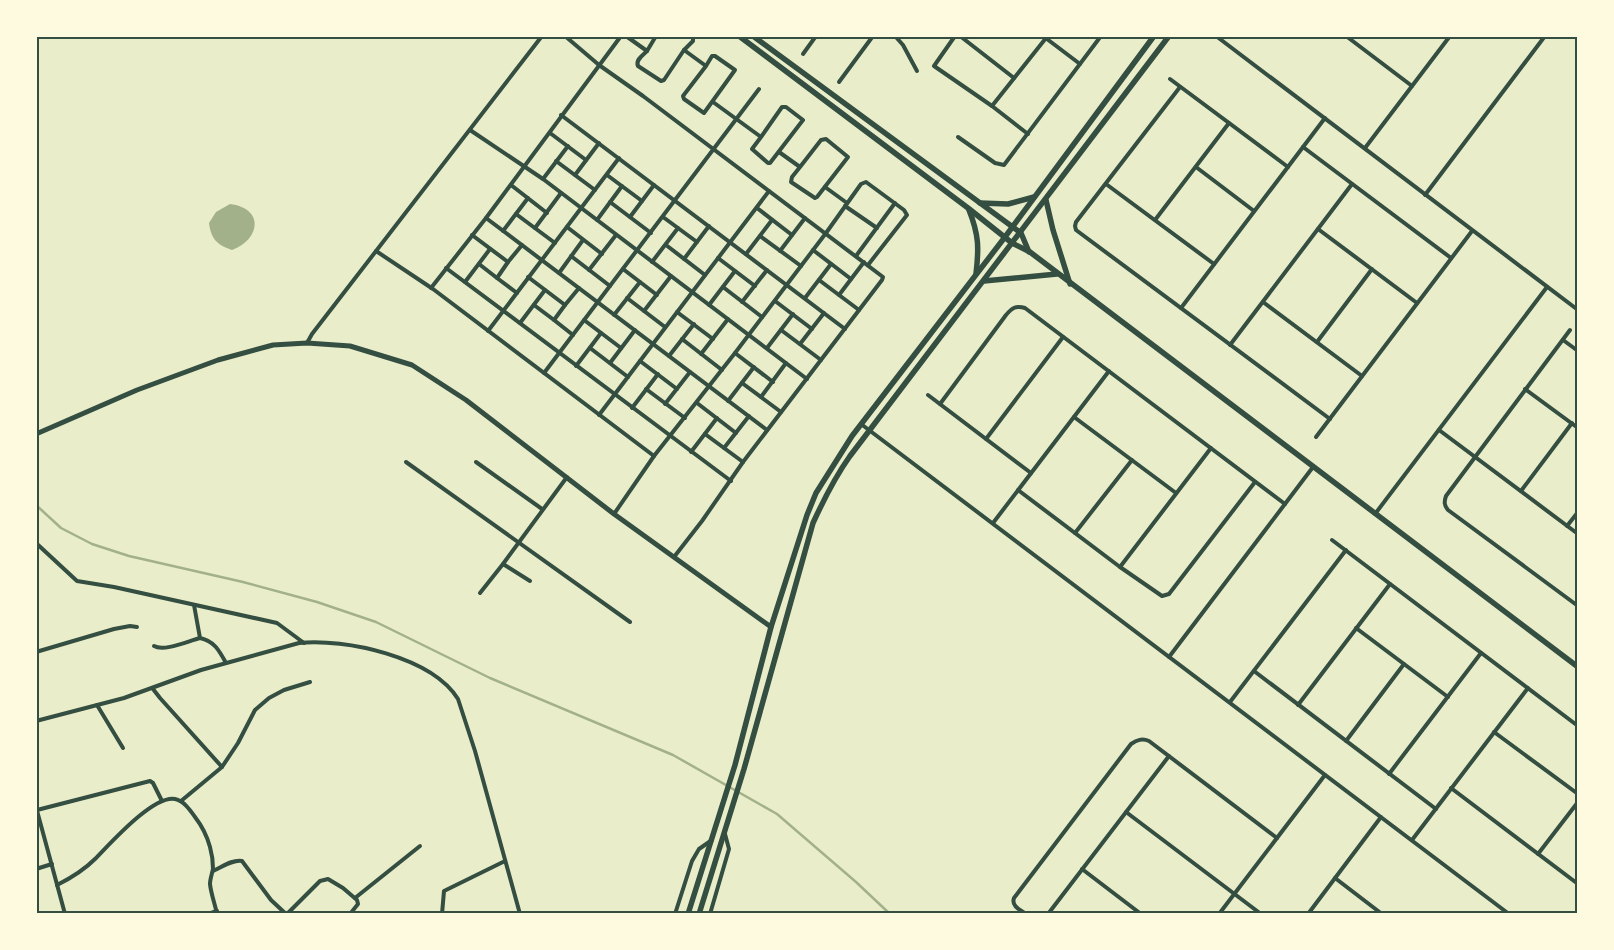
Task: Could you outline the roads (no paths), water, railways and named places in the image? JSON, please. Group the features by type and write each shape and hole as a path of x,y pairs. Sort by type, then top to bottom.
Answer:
{"main road":[{"path":"739,36 1012,243 1030,252 1578,667"},
{"path":"753,36 1021,233 1030,252"},
{"path":"688,914 735,766 771,627 807,515 820,486 862,424 1005,237 1154,36"},
{"path":"699,914 744,769 813,523 824,498 870,430 1169,36"},
{"path":"980,203 1008,204 1034,197"},
{"path":"1046,200 1053,230 1070,284"},
{"path":"968,208 976,231 979,248 976,275"},
{"path":"984,281 1057,274"},
{"path":"840,454 848,460"}],"street":[{"path":"307,343 312,334 542,36"},
{"path":"565,36 599,65 714,148 882,275 883,278 743,462 674,557"},
{"path":"431,288 486,218 622,36"},
{"path":"626,36 646,51"},
{"path":"656,36 637,64 661,81 664,80 693,40 693,36"},
{"path":"803,54 816,36"},
{"path":"839,82 873,36"},
{"path":"895,36 903,45 917,72"},
{"path":"955,36 934,66 992,106 1028,134"},
{"path":"960,36 1014,78"},
{"path":"958,137 999,165 1006,163 1101,36"},
{"path":"1216,36 1578,310"},
{"path":"1222,41 1225,36"},
{"path":"1346,36 1412,86"},
{"path":"1366,148 1450,36"},
{"path":"1425,195 1546,36"},
{"path":"992,106 1044,37 1080,64"},
{"path":"684,50 706,66"},
{"path":"712,56 715,56 735,70 704,113 683,98 706,66 712,56"},
{"path":"1170,79 1288,167"},
{"path":"1180,86 1076,222 1076,230 1330,419"},
{"path":"544,374 759,89"},
{"path":"712,102 761,137"},
{"path":"782,107 801,118 802,122 772,162 768,163 752,151 752,148 761,137 782,107"},
{"path":"561,116 845,328"},
{"path":"1181,308 1325,118"},
{"path":"1155,220 1229,123"},
{"path":"470,130 543,179 807,379"},
{"path":"550,133 586,160"},
{"path":"826,139 848,157 815,198 791,182 792,177 800,167 821,140 826,139"},
{"path":"575,175 599,143"},
{"path":"543,179 568,146"},
{"path":"1302,147 1451,258"},
{"path":"779,152 800,167"},
{"path":"488,331 619,158"},
{"path":"556,161 595,190"},
{"path":"1196,167 1254,211"},
{"path":"607,175 642,201"},
{"path":"614,514 654,456 775,301 861,184 866,182 896,203 907,215 868,266"},
{"path":"1106,184 1214,264"},
{"path":"1230,345 1352,184"},
{"path":"510,185 547,213"},
{"path":"630,217 654,185"},
{"path":"597,220 622,186"},
{"path":"825,187 877,228"},
{"path":"599,415 770,191"},
{"path":"535,228 561,193"},
{"path":"503,231 528,198"},
{"path":"610,202 651,233"},
{"path":"856,256 896,203"},
{"path":"757,208 792,235"},
{"path":"516,214 555,243"},
{"path":"663,217 697,242"},
{"path":"486,218 767,430"},
{"path":"780,251 805,218"},
{"path":"746,254 772,220"},
{"path":"684,259 709,226"},
{"path":"566,228 602,254"},
{"path":"652,262 678,228"},
{"path":"1318,229 1417,303"},
{"path":"1316,437 1472,231"},
{"path":"472,235 508,262"},
{"path":"589,270 616,235"},
{"path":"760,236 801,266"},
{"path":"559,273 584,240"},
{"path":"497,278 522,245"},
{"path":"666,245 705,275"},
{"path":"465,282 490,249"},
{"path":"813,250 852,279"},
{"path":"376,251 431,288 654,456"},
{"path":"571,256 610,286"},
{"path":"718,258 755,286"},
{"path":"839,295 864,262"},
{"path":"479,264 517,293"},
{"path":"804,298 831,264"},
{"path":"446,268 731,481"},
{"path":"623,269 657,295"},
{"path":"1317,342 1372,269"},
{"path":"742,302 767,270"},
{"path":"709,305 735,271"},
{"path":"644,311 671,276"},
{"path":"528,277 565,305"},
{"path":"819,280 859,310"},
{"path":"614,315 640,282"},
{"path":"723,287 762,317"},
{"path":"1376,514 1547,287"},
{"path":"554,320 578,288"},
{"path":"520,324 545,290"},
{"path":"627,298 665,327"},
{"path":"775,301 812,328"},
{"path":"1263,302 1362,376"},
{"path":"534,305 573,335"},
{"path":"940,404 1006,315 1012,308 1019,306 1025,308 1064,337 1285,504"},
{"path":"677,312 713,338"},
{"path":"800,344 824,313"},
{"path":"767,348 793,314"},
{"path":"701,354 728,319"},
{"path":"584,320 621,348"},
{"path":"669,356 694,324"},
{"path":"610,363 635,330"},
{"path":"781,330 821,360"},
{"path":"1570,330 1474,456 1446,496 1445,506 1578,606"},
{"path":"576,366 601,333"},
{"path":"986,439 1064,337"},
{"path":"682,339 722,370"},
{"path":"1562,340 1578,351"},
{"path":"36,434 137,390 218,360 274,345 307,343 350,346 412,365 466,400 614,514 771,627"},
{"path":"590,348 628,377"},
{"path":"735,353 772,382"},
{"path":"640,361 677,389"},
{"path":"761,397 786,363"},
{"path":"728,401 754,367"},
{"path":"993,523 1109,371"},
{"path":"665,404 690,372"},
{"path":"632,408 658,374"},
{"path":"742,383 781,412"},
{"path":"646,389 685,418"},
{"path":"1525,389 1578,428"},
{"path":"928,395 1031,473"},
{"path":"697,403 736,433"},
{"path":"724,448 749,416"},
{"path":"1074,416 1176,493"},
{"path":"691,452 717,418"},
{"path":"862,424 1508,914"},
{"path":"1521,491 1572,424"},
{"path":"1439,430 1578,534"},
{"path":"705,434 743,462"},
{"path":"1120,567 1211,448"},
{"path":"1075,533 1132,460"},
{"path":"406,462 630,622"},
{"path":"476,462 542,510"},
{"path":"1169,657 1313,467"},
{"path":"480,593 504,564 567,477"},
{"path":"1018,490 1120,567 1162,596 1169,594 1255,482"},
{"path":"1567,526 1578,512"},
{"path":"1332,540 1578,726"},
{"path":"36,543 77,581 114,587 277,623 304,643"},
{"path":"1230,702 1346,550"},
{"path":"504,564 530,581"},
{"path":"1298,705 1390,584"},
{"path":"194,605 200,638"},
{"path":"36,652 114,629 130,626 138,627"},
{"path":"1356,628 1448,697"},
{"path":"154,646 164,648 200,638 217,646 226,663"},
{"path":"36,722 153,688 201,670 304,643 344,644 369,648 392,655 412,663 440,679 454,692 458,699 475,751 520,914"},
{"path":"1389,774 1482,653"},
{"path":"1346,741 1404,664"},
{"path":"1254,671 1436,809"},
{"path":"181,802 222,766 238,743 255,710 269,698 284,690 310,682"},
{"path":"153,688 222,766"},
{"path":"1412,840 1528,688"},
{"path":"97,705 123,748"},
{"path":"1494,732 1578,794"},
{"path":"1026,914 1014,905 1014,898 1131,744 1143,739 1149,741 1277,838"},
{"path":"1048,914 1169,756"},
{"path":"1220,914 1325,775"},
{"path":"65,914 37,808 150,781 153,783 162,801"},
{"path":"1451,788 1578,884"},
{"path":"57,885 72,877 93,861 140,816 162,801 174,799 181,802 201,824 211,848 213,871 210,882 217,912 208,914"},
{"path":"1538,854 1578,802"},
{"path":"1126,812 1261,914"},
{"path":"1308,914 1381,818"},
{"path":"710,914 729,849 725,832"},
{"path":"675,914 692,861 698,849 712,840"},
{"path":"355,898 420,846"},
{"path":"213,871 233,861 242,861 272,900 287,914 320,881 328,879 343,888 357,900 358,904 350,914"},
{"path":"442,914 444,891 505,861"},
{"path":"36,869 52,864"},
{"path":"1082,869 1142,914"},
{"path":"1335,878 1382,914"}],"waterway":[{"path":"36,505 61,528 92,544 129,556 243,582 317,602 376,622 490,678 673,755 777,814 890,914"}]}
